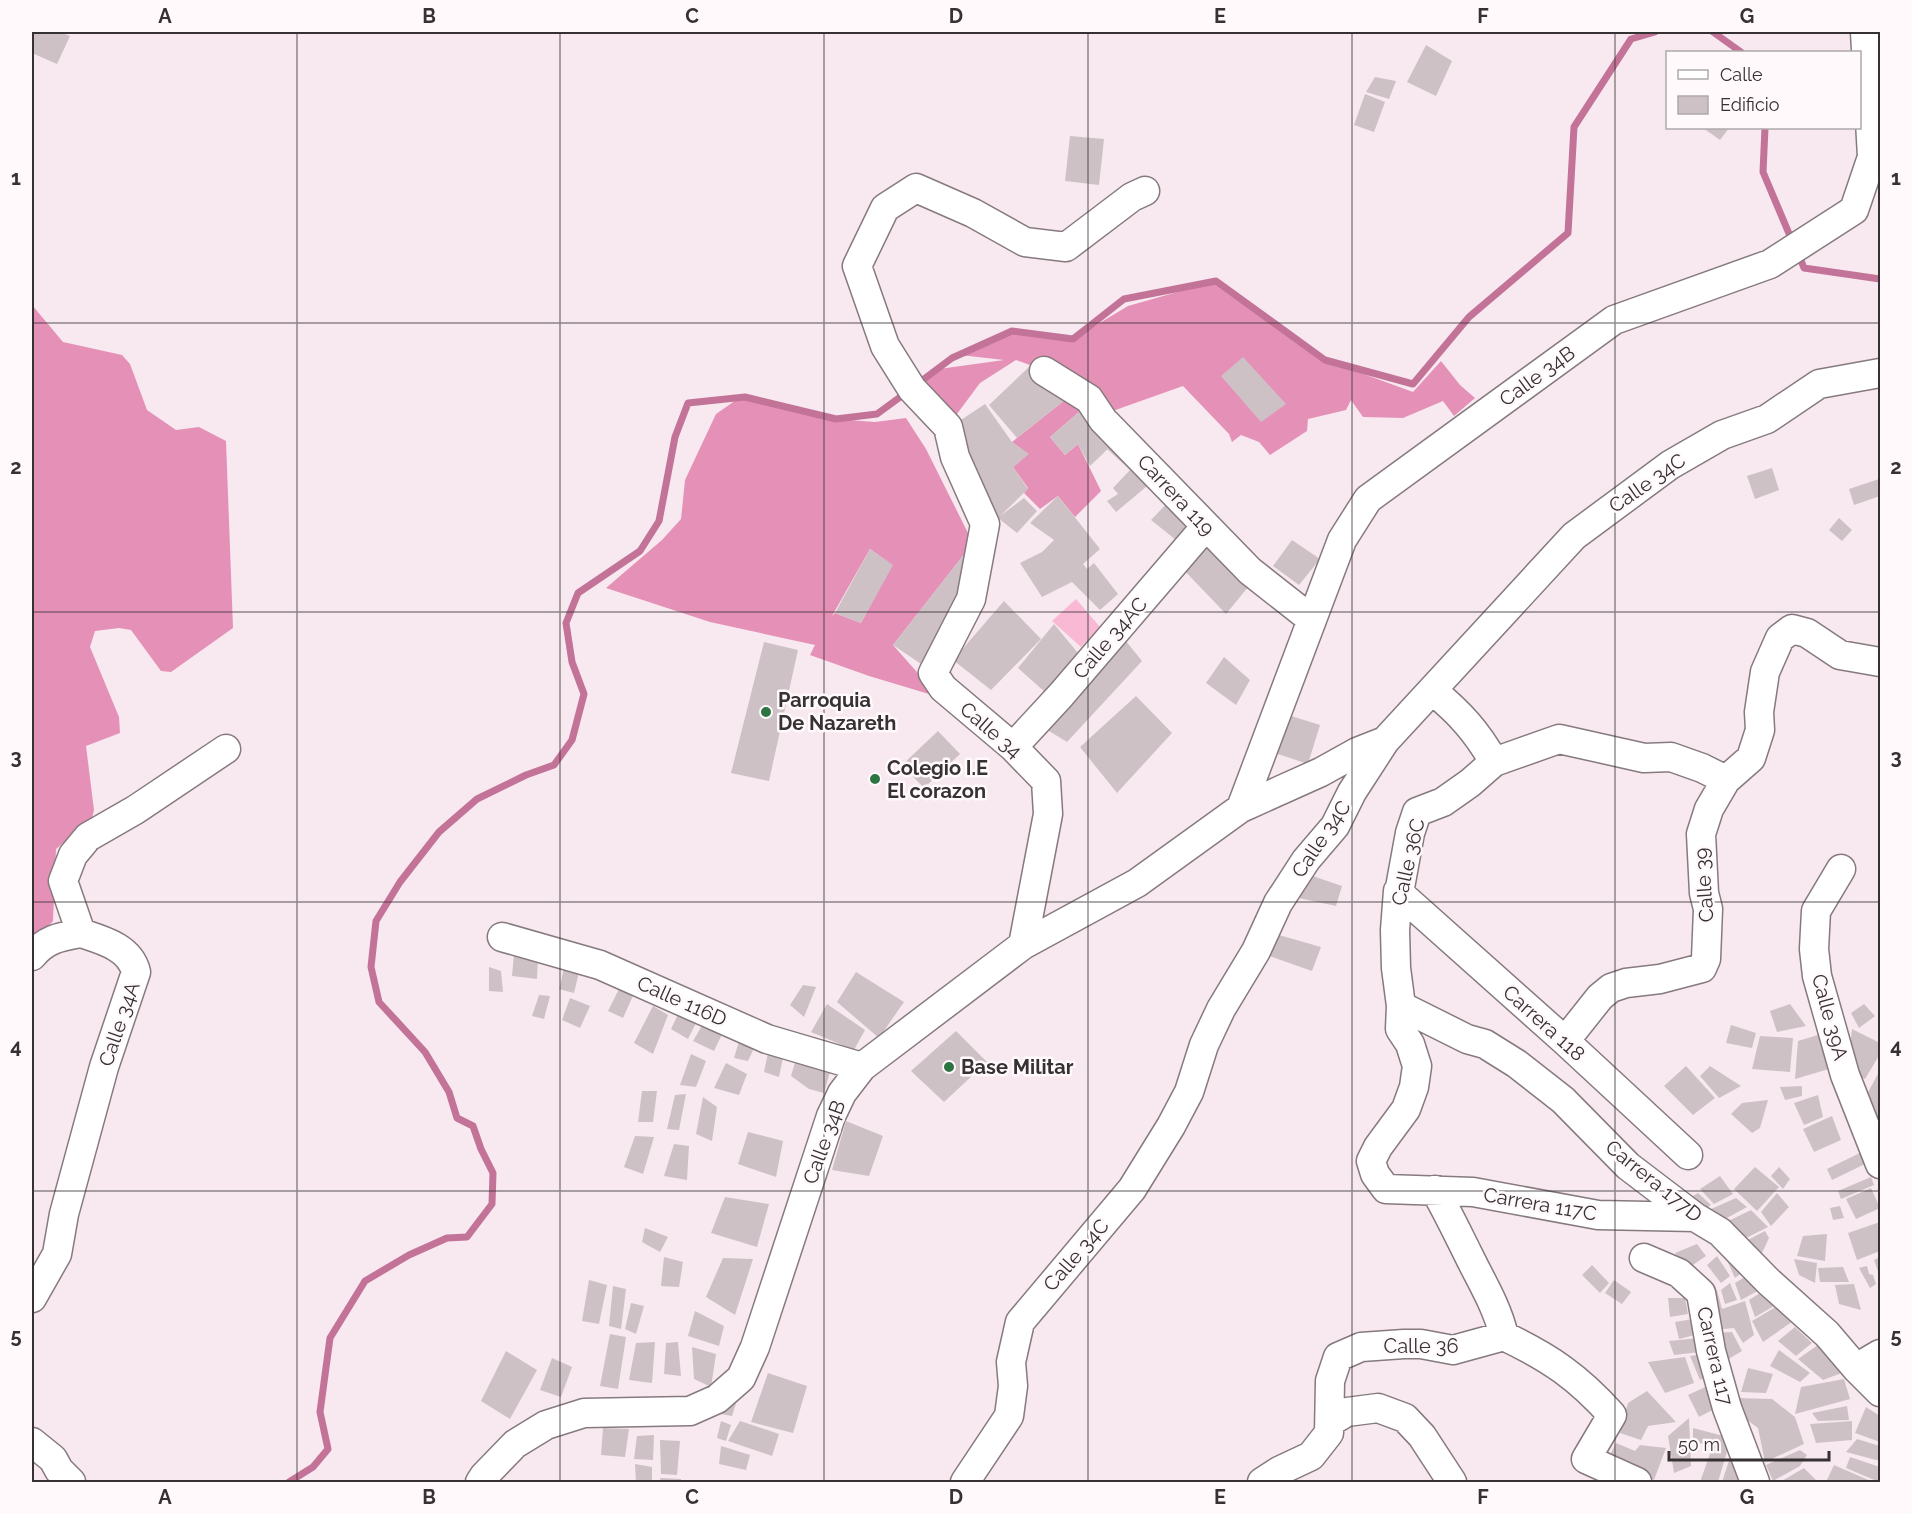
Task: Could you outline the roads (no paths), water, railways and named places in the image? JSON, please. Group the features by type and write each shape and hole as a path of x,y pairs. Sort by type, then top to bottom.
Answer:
{"street":[{"name":"Calle 34B","path":"1241,808 1342,540 1368,499 1614,320 1770,264 1854,210 1872,157 1865,32"},
{"name":"Calle 34","path":"1023,945 1048,814 1046,781 1012,747 943,688 933,673 971,598 985,524 955,457 948,427 912,389 885,346 857,267 885,208 916,188 973,213 1025,242 1066,247 1132,197 1145,191"},
{"name":"Carrera 119","path":"1044,371 1089,399 1104,420 1250,571 1311,619"},
{"name":"Calle 34C","path":"965,1482 1009,1416 1013,1386 1011,1362 1020,1322 1132,1189 1189,1092 1204,1045 1221,1009 1256,951 1278,903 1306,860 1335,826 1352,792 1385,741 1574,536 1670,465 1722,435 1767,419 1819,384 1881,373"},
{"name":"Calle 34AC","path":"1012,747 1061,694 1206,526"},
{"name":"Calle 39","path":"1565,1041 1600,997 1611,988 1702,968 1706,959 1708,909 1704,893 1701,834 1709,809 1726,780 1751,758 1760,730 1759,712 1765,672 1780,638 1792,629 1807,633 1840,655 1881,662"},
{"path":"1433,691 1458,711 1478,735 1494,762"},
{"name":"Calle 36C","path":"1386,1189 1375,1174 1371,1161 1378,1147 1407,1109 1414,1087 1417,1066 1410,1044 1400,1029 1401,1006 1396,968 1395,930 1410,833 1417,812 1443,802 1494,762 1559,739 1644,758 1671,757 1702,768 1726,780"},
{"name":"Calle 34B","path":"480,1482 515,1444 546,1425 584,1413 690,1410 717,1399 741,1378 754,1347 831,1116 842,1093 862,1066 1023,945 1137,883 1241,808 1385,741"},
{"path":"32,956 41,945 60,937 81,933 63,881 73,855 88,837 135,810 226,749"},
{"name":"Calle 39A","path":"1841,869 1816,911 1814,949 1817,976 1845,1075 1881,1164"},
{"name":"Carrera 118","path":"1399,893 1565,1041 1688,1155"},
{"name":"Calle 34A","path":"32,1298 57,1254 64,1214 104,1067 136,972 134,962 115,945 81,933"},
{"name":"Calle 116D","path":"502,937 600,965 767,1039 862,1066"},
{"name":"Carrera 177D","path":"1401,1006 1467,1039 1485,1044 1517,1064 1563,1100 1628,1166 1695,1217 1720,1232 1768,1281 1827,1334 1856,1368 1881,1392"},
{"name":"Carrera 117C","path":"1386,1189 1473,1192 1598,1215 1695,1217"},
{"path":"1434,1190 1454,1223 1499,1315 1504,1336 1535,1350 1563,1368 1590,1390 1612,1415 1586,1459 1637,1482"},
{"name":"Carrera 117","path":"1644,1258 1679,1273 1701,1293 1711,1351 1727,1408 1755,1482"},
{"name":"Calle 36","path":"1262,1482 1311,1456 1329,1433 1330,1381 1338,1357 1361,1347 1404,1344 1422,1344 1453,1350 1504,1336"},
{"path":"1856,1368 1881,1354"},
{"path":"1330,1422 1347,1412 1378,1408 1405,1418 1422,1436 1452,1482"},
{"path":"32,1442 53,1459 62,1478"}],"waterway":[{"path":"916,385 952,358 1012,331 1073,339 1124,299 1216,281 1325,360 1413,384 1469,317 1568,233 1574,127 1631,39 1655,32"},
{"path":"1713,32 1740,51"},
{"path":"1765,129 1763,172 1793,243"},
{"path":"1798,253 1804,268 1880,279"},
{"path":"289,1482 313,1467 328,1449 320,1412 330,1338 365,1281 409,1255 447,1238 467,1237 492,1204 493,1173 473,1126 457,1118 449,1092 425,1052 379,1002 371,967 376,921 400,882 439,832 477,799 526,775 554,765 572,740 584,694 572,662 566,623 578,593 640,551 659,521 675,437 688,403 745,397 836,419 877,414 907,392"}],"place":[{"name":"Parroquia De Nazareth","path":"766,712"},
{"name":"Colegio I.E El corazon","path":"875,779"},
{"name":"Base Militar","path":"949,1067"}]}
